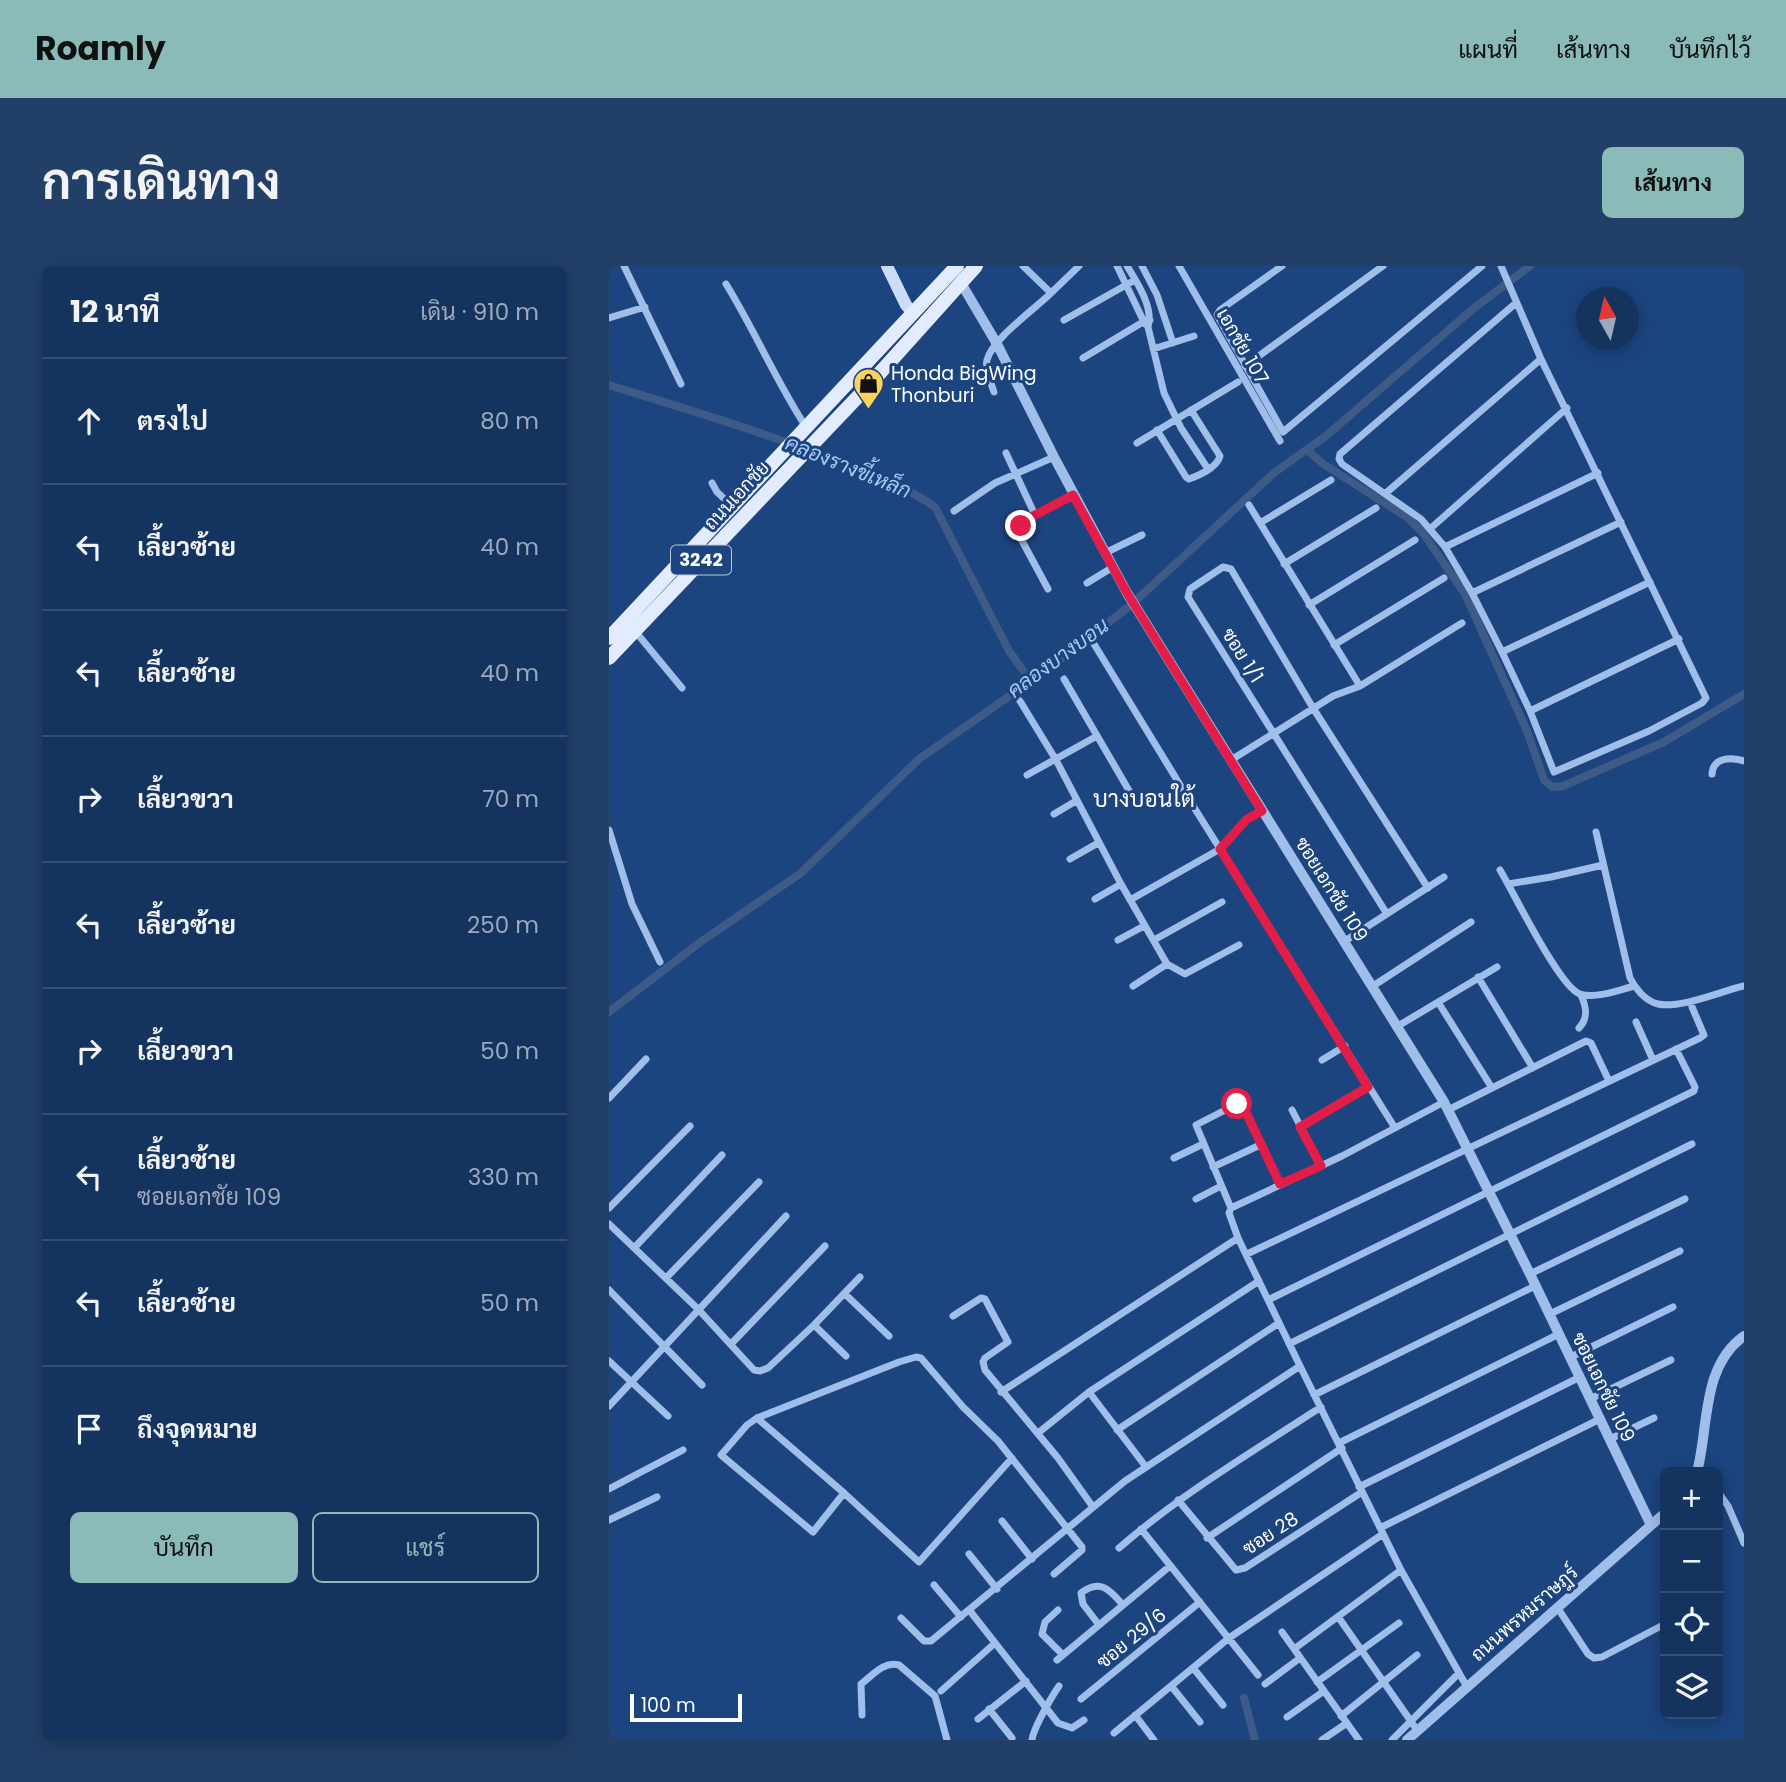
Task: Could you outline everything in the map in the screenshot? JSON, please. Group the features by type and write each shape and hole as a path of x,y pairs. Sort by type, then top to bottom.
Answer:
{"main road":[{"path":"887,266 906,305 918,318"},
{"name":"ถนนเอกชัย","path":"609,658 870,384 957,266"},
{"name":"ถนนเอกชัย","path":"609,638 803,429 976,266"}],"street":[{"path":"624,266 681,384"},
{"path":"1023,266 1051,293"},
{"path":"994,392 986,365 988,356 997,344 1079,266"},
{"path":"1117,266 1131,281"},
{"path":"1127,266 1147,323 1160,382 1176,419 1208,469"},
{"path":"1142,266 1157,295 1173,343"},
{"name":"เอกชัย 107","path":"1179,266 1280,441"},
{"path":"1282,266 1220,310 1217,315 1280,430 1287,431 1482,266"},
{"path":"1245,366 1383,266"},
{"path":"1502,269 1541,359 1706,698 1702,703 1649,731 1554,772 1530,711 1502,652 1445,547 1431,528 1386,493 1342,464 1339,459 1340,454 1514,299"},
{"path":"1064,320 1131,281"},
{"name":"ซอยเอกชัย 109","path":"961,283 997,344 1073,495 1127,593 1446,1106 1651,1525"},
{"path":"726,284 750,322 803,429"},
{"path":"609,318 645,307"},
{"path":"1083,358 1147,323"},
{"path":"1153,349 1194,336"},
{"path":"1386,493 1541,359"},
{"path":"1137,443 1238,382"},
{"path":"1431,528 1567,408"},
{"path":"1157,430 1186,477 1189,479 1208,469 1220,456 1191,410"},
{"path":"1006,453 1035,515"},
{"path":"954,511 1016,473 1054,457"},
{"path":"1445,547 1598,473"},
{"path":"1260,523 1331,480"},
{"path":"712,483 717,492 732,506"},
{"path":"1048,589 1019,531 1024,521 1073,495"},
{"path":"1248,505 1360,686"},
{"path":"1284,565 1376,508"},
{"path":"1472,593 1621,522"},
{"path":"1105,553 1142,535"},
{"path":"1309,605 1415,540"},
{"path":"1087,583 1113,568"},
{"name":"ซอย 1/1","path":"1313,708 1231,569 1223,568 1190,589 1187,593 1387,914"},
{"path":"1334,645 1444,578"},
{"path":"1502,652 1650,582"},
{"path":"1231,760 1333,696 1360,686 1462,623"},
{"path":"635,631 682,688"},
{"path":"1530,711 1679,639"},
{"path":"1094,644 1395,1128"},
{"path":"1064,679 1131,793"},
{"path":"1020,701 1056,760 1098,844 1167,964 1185,974 1239,945"},
{"path":"1313,708 1428,888"},
{"path":"1027,775 1097,736"},
{"path":"1712,774 1717,761 1734,758 1744,761"},
{"path":"1054,814 1076,801"},
{"path":"1130,900 1220,849 1247,819 1262,811"},
{"path":"609,830 632,904 660,962"},
{"path":"1596,832 1630,978 1642,995 1657,1004 1685,1001 1744,985"},
{"path":"1070,859 1098,844"},
{"path":"1509,884 1603,865"},
{"path":"1500,870 1570,988 1581,995 1634,986"},
{"path":"1345,941 1444,877"},
{"path":"1095,899 1121,884"},
{"path":"1154,940 1222,902"},
{"path":"1373,986 1471,922"},
{"path":"1118,940 1144,926"},
{"path":"1133,986 1167,964"},
{"path":"1398,1026 1497,967"},
{"path":"1478,978 1534,1068"},
{"path":"1579,1028 1586,1019 1581,995"},
{"path":"1438,1002 1492,1088"},
{"path":"1247,1254 1704,1035 1692,1007"},
{"path":"1636,1022 1653,1060"},
{"path":"1231,1208 1395,1128 1492,1088 1589,1041 1609,1081"},
{"path":"1322,1060 1345,1046"},
{"path":"1268,1300 1694,1091 1695,1087 1676,1049"},
{"path":"609,1098 646,1059"},
{"path":"1300,1127 1368,1087"},
{"path":"1280,1184 1240,1103 1198,1123 1196,1128 1231,1208 1229,1218 1238,1238 1401,1570 1467,1686"},
{"path":"1291,1110 1321,1166"},
{"path":"609,1208 690,1126"},
{"path":"1174,1158 1203,1144"},
{"path":"1289,1344 1692,1144"},
{"path":"1213,1167 1261,1145"},
{"path":"634,1248 722,1155"},
{"path":"666,1278 759,1181"},
{"path":"1196,1199 1221,1186"},
{"path":"1530,1274 1685,1199"},
{"path":"609,1406 786,1216"},
{"path":"609,1224 732,1343 754,1370 768,1368 860,1277"},
{"path":"1001,1392 1238,1238"},
{"path":"732,1343 825,1246"},
{"path":"1550,1314 1680,1251"},
{"path":"1038,1433 1089,1392 1259,1281"},
{"path":"1314,1395 1535,1286"},
{"path":"609,1290 702,1385"},
{"path":"845,1294 889,1336"},
{"path":"953,1317 981,1298 987,1303 1008,1340 1008,1344 983,1362 989,1377 1038,1433 1093,1507"},
{"path":"1571,1357 1673,1307"},
{"path":"1117,1430 1279,1323"},
{"path":"814,1325 846,1356"},
{"path":"1207,1538 1341,1446 1559,1334"},
{"path":"1700,1467 1704,1420 1715,1380 1728,1350 1744,1336"},
{"path":"843,1493 813,1531 721,1455 747,1424 757,1418 916,1357 921,1358 1011,1458 1082,1550 1054,1574"},
{"path":"1590,1399 1671,1360"},
{"path":"609,1361 669,1416"},
{"path":"901,1618 928,1642 1146,1467 1300,1366"},
{"path":"1361,1489 1580,1377"},
{"path":"1089,1392 1146,1467"},
{"path":"1119,1548 1178,1500 1321,1407"},
{"path":"757,1418 919,1562 1011,1458"},
{"path":"1610,1439 1654,1418"},
{"path":"1114,1733 1229,1638 1382,1531 1600,1419"},
{"path":"609,1489 683,1450"},
{"name":"ซอย 28","path":"1178,1500 1233,1569 1241,1570 1361,1489"},
{"path":"609,1520 657,1497"},
{"path":"1723,1499 1744,1543"},
{"name":"ถนนพรหมราษฎร์","path":"1407,1740 1413,1726 1467,1686 1660,1517"},
{"path":"1002,1521 1032,1559"},
{"path":"1140,1530 1258,1675"},
{"path":"968,1553 997,1588"},
{"path":"1058,1610 1045,1622 1042,1634 1060,1657 1170,1566"},
{"path":"1294,1649 1401,1570"},
{"path":"934,1585 961,1618"},
{"path":"1099,1625 1083,1604 1081,1593 1094,1586 1108,1587 1123,1605"},
{"name":"ซอย 29/6","path":"1081,1699 1200,1602"},
{"path":"1557,1607 1588,1654 1594,1658 1602,1657 1660,1627"},
{"path":"969,1611 1054,1718 1065,1727 1074,1728 1084,1720"},
{"path":"1339,1618 1413,1726"},
{"path":"1317,1682 1399,1623"},
{"path":"1282,1632 1359,1740"},
{"path":"941,1691 995,1643"},
{"path":"1322,1740 1417,1655"},
{"path":"1265,1684 1300,1658"},
{"path":"862,1715 861,1684 882,1667 894,1663 935,1696 947,1740"},
{"path":"1194,1669 1223,1705"},
{"path":"1392,1740 1413,1726 1459,1673"},
{"path":"978,1718 1026,1681"},
{"path":"1033,1740 1033,1734 1046,1712 1046,1705 1059,1686"},
{"path":"1172,1687 1200,1722"},
{"path":"1287,1717 1324,1691"},
{"path":"989,1709 1012,1738"},
{"path":"1135,1715 1154,1740"}],"waterway":[{"name":"คลองบางบอน","path":"609,1012 699,943 801,873 919,759 1051,667 1131,605 1275,472 1326,436 1474,308 1530,266"},
{"name":"คลองรางขี้เหล็ก","path":"609,385 810,450 888,481 935,507 1009,651 1030,680"},
{"path":"1307,450 1322,463 1408,518 1423,533 1465,594 1527,731 1544,780 1552,787 1563,786 1664,742 1744,694"},
{"path":"1244,1698 1255,1740"}],"place":[{"name":"Honda BigWing Thonburi","path":"868,411"}],"district":[{"name":"บางบอนใต้","path":"1144,799"}],"route":[{"path":"1021,526 1024,521 1073,495 1127,593 1262,811 1247,819 1220,849 1345,1046 1368,1087 1300,1127 1321,1166 1280,1184 1242,1104 1237,1104"}]}
